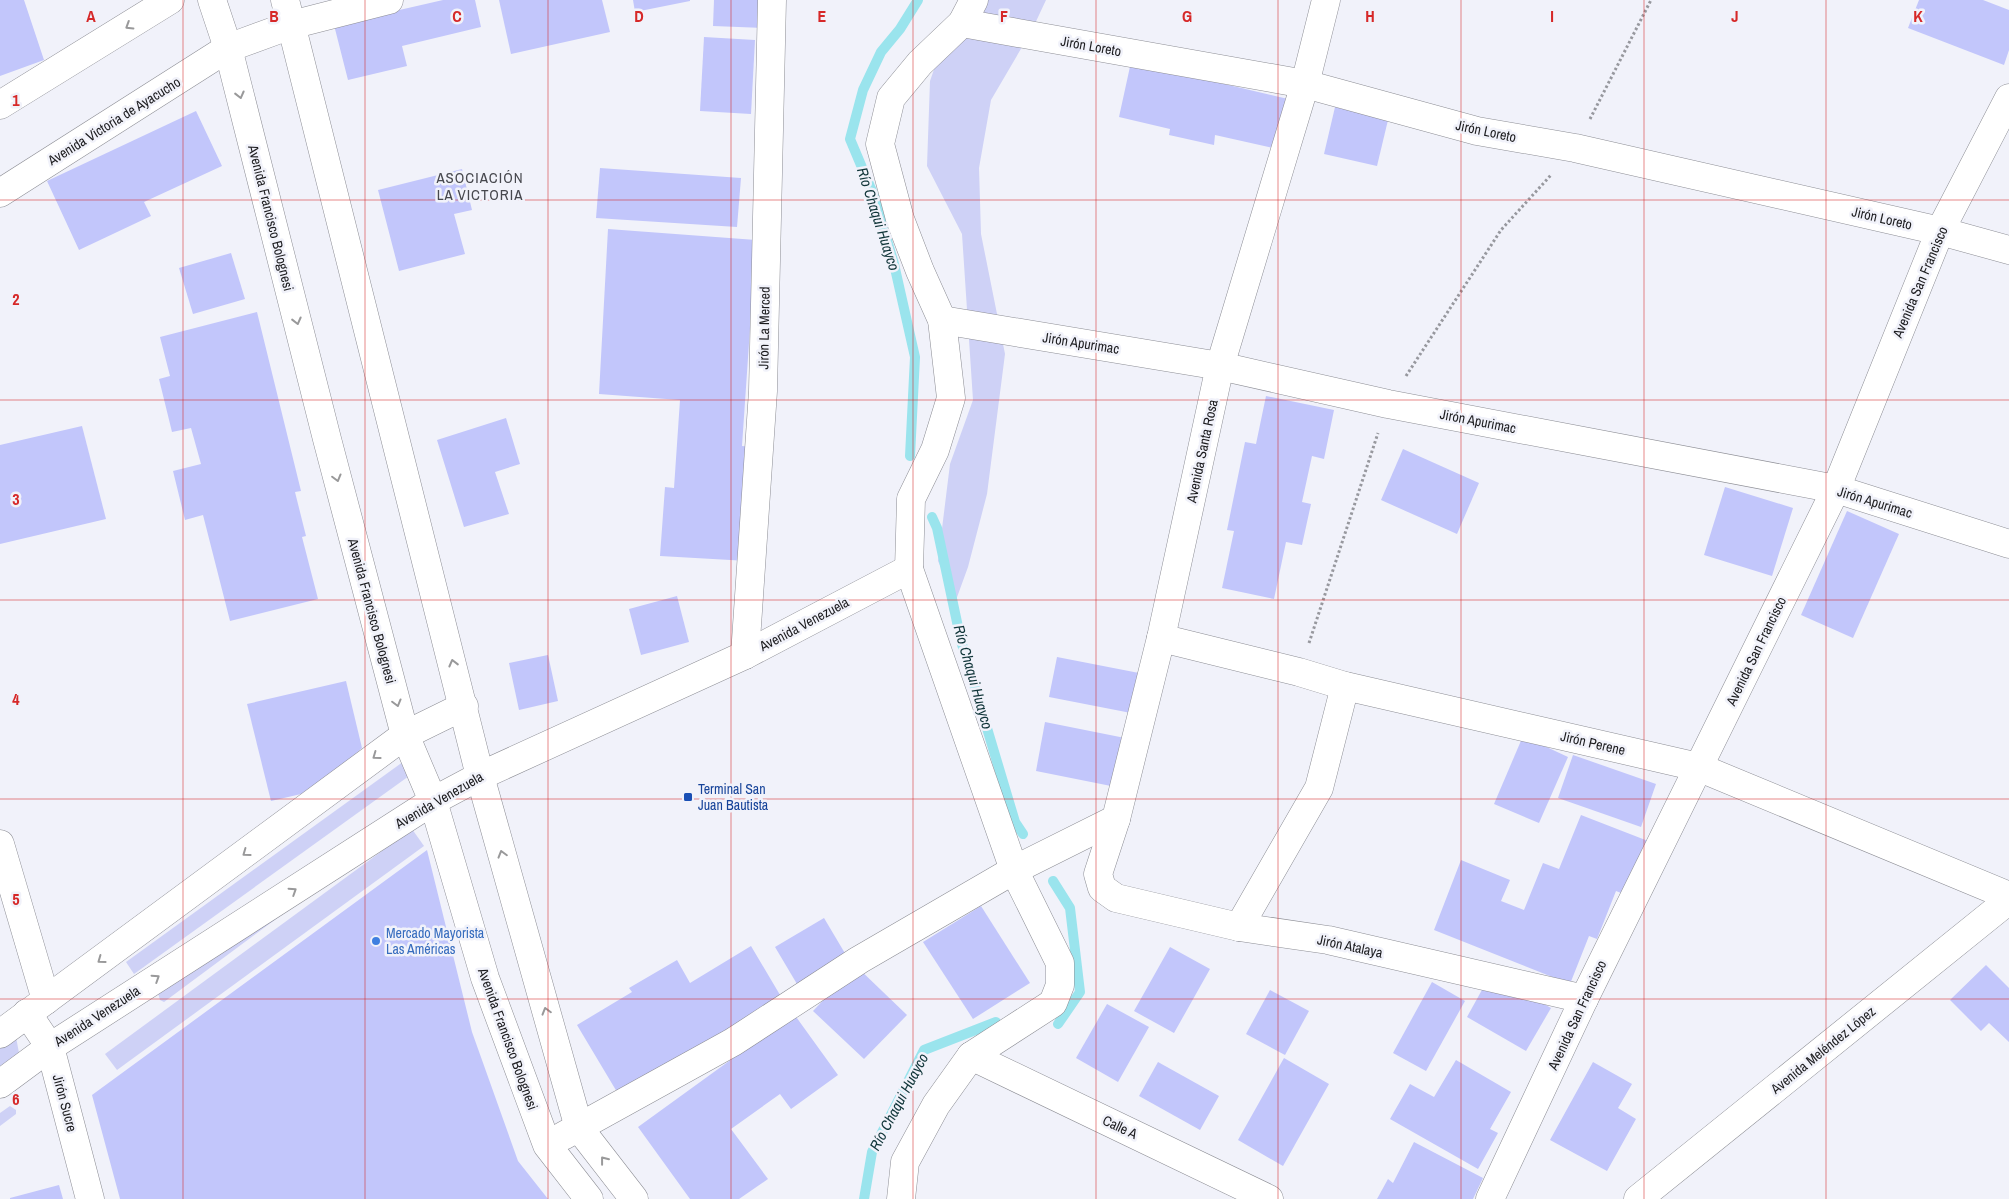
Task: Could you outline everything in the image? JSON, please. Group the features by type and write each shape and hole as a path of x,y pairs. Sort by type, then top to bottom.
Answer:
{"street":[{"path":"0,105 170,0"},
{"name":"Avenida Francisco Bolognesi","path":"212,0 228,48 324,429 405,735 433,800 485,978 547,1144 589,1199"},
{"name":"Avenida Victoria de Ayacucho","path":"0,193 288,12 389,0"},
{"name":"Jirón La Merced","path":"745,655 763,391 772,0"},
{"name":"Avenida Santa Rosa","path":"1116,898 1102,888 1098,874 1116,819 1161,638 1220,366 1305,84 1326,0"},
{"path":"288,12 464,706 480,776 578,1128 634,1199"},
{"path":"901,1199 905,1162 936,1105 971,1056 1053,1003 1060,985 1060,963 1014,870 909,569 911,498 935,450 951,398 942,320 920,271 900,218 880,144 891,98 920,63 968,12"},
{"name":"Jirón Loreto","path":"968,12 1305,84 1478,131 1575,148 1940,231 2009,250"},
{"name":"Avenida San Francisco","path":"1490,1199 1584,999 1836,489 1940,231 2009,98"},
{"name":"Jirón Apurimac","path":"942,320 1220,366 1388,404 1836,489 2009,544"},
{"name":"Avenida Venezuela","path":"0,1084 50,1047 433,800 480,776 745,655 909,569"},
{"name":"Jirón Perene","path":"1161,638 1299,672 1345,686 1698,767 2009,898"},
{"path":"1239,927 1319,788 1345,686"},
{"path":"0,1034 405,735 464,706"},
{"path":"547,1144 733,1042 859,960 1014,870 1116,819"},
{"name":"Jirón Sucre","path":"0,844 37,1006 50,1047 90,1199"},
{"name":"Jirón Atalaya","path":"1116,898 1239,927 1328,940 1584,999"},
{"name":"Avenida Meléndez López","path":"1638,1199 2009,898"},
{"name":"Calle A","path":"971,1056 1269,1199"}],"path":[{"path":"1299,672 1388,404 1501,230 1575,148 1651,0"}],"shaded area":[{"path":"958,0 1046,0 1032,30 991,100 979,168 981,234 1005,354 987,494 968,567 956,600 938,561 950,464 973,400 962,234 927,166 930,81"},
{"path":"407,759 416,771 134,974 126,962"},
{"path":"412,829 424,846 117,1070 105,1054"},
{"path":"369,850 164,1002 160,1000 158,993"},
{"path":"16,1037 19,1053 0,1067 0,1048"},
{"path":"10,1106 16,1110 16,1114 0,1126 0,1113"}],"building":[{"path":"0,0 24,0 44,60 0,76"},
{"path":"443,0 475,0 481,27 402,46 407,66 348,80 334,25"},
{"path":"499,0 602,0 610,32 511,54"},
{"path":"633,0 690,0 690,1 635,12"},
{"path":"714,0 765,0 764,28 713,26"},
{"path":"1919,0 1983,0 2009,10 2009,50 2004,65 1908,28"},
{"path":"704,37 755,40 751,114 700,111"},
{"path":"1131,62 1288,99 1277,149 1215,135 1214,145 1169,135 1170,129 1119,117"},
{"path":"1335,107 1388,120 1377,166 1324,154"},
{"path":"196,111 222,166 144,202 151,216 79,250 47,181"},
{"path":"600,168 741,178 737,227 596,218"},
{"path":"462,169 472,210 454,214 465,254 399,271 378,190"},
{"path":"608,229 756,240 742,446 755,447 748,561 660,556 665,487 674,488 680,400 599,394"},
{"path":"231,253 245,299 193,314 179,268"},
{"path":"257,312 301,491 295,492 306,536 302,537 318,599 230,621 203,515 185,520 173,471 201,464 191,428 172,432 159,379 170,376 160,337"},
{"path":"1266,396 1334,410 1324,459 1312,456 1302,502 1311,504 1302,545 1286,542 1274,599 1222,588 1234,531 1227,530 1245,442 1256,444"},
{"path":"506,418 520,464 495,472 509,514 464,527 437,440"},
{"path":"82,426 106,519 0,544 0,445"},
{"path":"1403,449 1479,483 1457,534 1381,500"},
{"path":"1725,487 1793,508 1772,576 1704,555"},
{"path":"1847,511 1899,534 1853,638 1801,615"},
{"path":"677,596 689,642 641,655 629,609"},
{"path":"548,655 558,701 519,710 509,663"},
{"path":"1057,657 1139,673 1131,713 1049,697"},
{"path":"346,681 362,748 314,791 271,801 247,704"},
{"path":"1045,722 1125,738 1116,787 1036,771"},
{"path":"1523,736 1568,757 1539,823 1494,804"},
{"path":"1573,755 1656,784 1641,827 1558,798"},
{"path":"1581,815 1648,841 1626,895 1616,891 1597,939 1589,936 1570,984 1434,930 1461,860 1510,880 1501,901 1524,910 1543,863 1559,869"},
{"name":"Mercado Mayorista Las Américas","path":"427,850 472,1032 518,1161 548,1199 120,1199 92,1095"},
{"path":"981,906 1030,983 973,1019 923,942"},
{"path":"824,918 846,955 797,984 775,947"},
{"path":"751,946 783,1000 620,1097 577,1025 632,992 629,988 677,960 690,983"},
{"path":"1170,947 1210,969 1174,1033 1134,1011"},
{"path":"1986,965 2009,988 2009,1042 1989,1023 1981,1031 1950,1000"},
{"path":"856,966 907,1015 864,1059 813,1011"},
{"path":"1432,982 1465,1001 1426,1071 1393,1053"},
{"path":"1483,988 1518,989 1551,1008 1526,1051 1467,1017"},
{"path":"1270,990 1309,1011 1285,1055 1246,1034"},
{"path":"1107,1004 1149,1027 1118,1082 1076,1058"},
{"path":"794,1014 838,1075 791,1109 780,1094 731,1129 768,1179 739,1199 690,1199 638,1127"},
{"path":"1284,1058 1329,1084 1283,1166 1238,1140"},
{"path":"1456,1060 1511,1092 1490,1129 1498,1133 1478,1169 1390,1119 1410,1084 1434,1097"},
{"path":"1158,1062 1219,1096 1200,1130 1139,1096"},
{"path":"1593,1062 1632,1084 1618,1108 1636,1119 1607,1171 1550,1140"},
{"path":"1414,1142 1483,1178 1473,1199 1377,1199 1388,1179 1393,1183"},
{"path":"59,1185 63,1199 10,1199 10,1198"}],"waterway":[{"name":"Río Chaqui Huayco","path":"910,456 915,357 894,264 874,196 850,139 863,90 881,52 900,29 918,0"},
{"name":"Río Chaqui Huayco","path":"932,517 937,528 961,641 1015,822 1023,834"},
{"name":"Río Chaqui Huayco","path":"1053,881 1070,908 1080,992 1058,1024"},
{"name":"Río Chaqui Huayco","path":"864,1199 872,1152 924,1050 996,1022"}],"place":[{"name":"Terminal San Juan Bautista","path":"688,797"},
{"name":"Mercado Mayorista Las Américas","path":"376,941"}],"district":[{"name":"ASOCIACIÓN LA VICTORIA","path":"480,186"}]}
